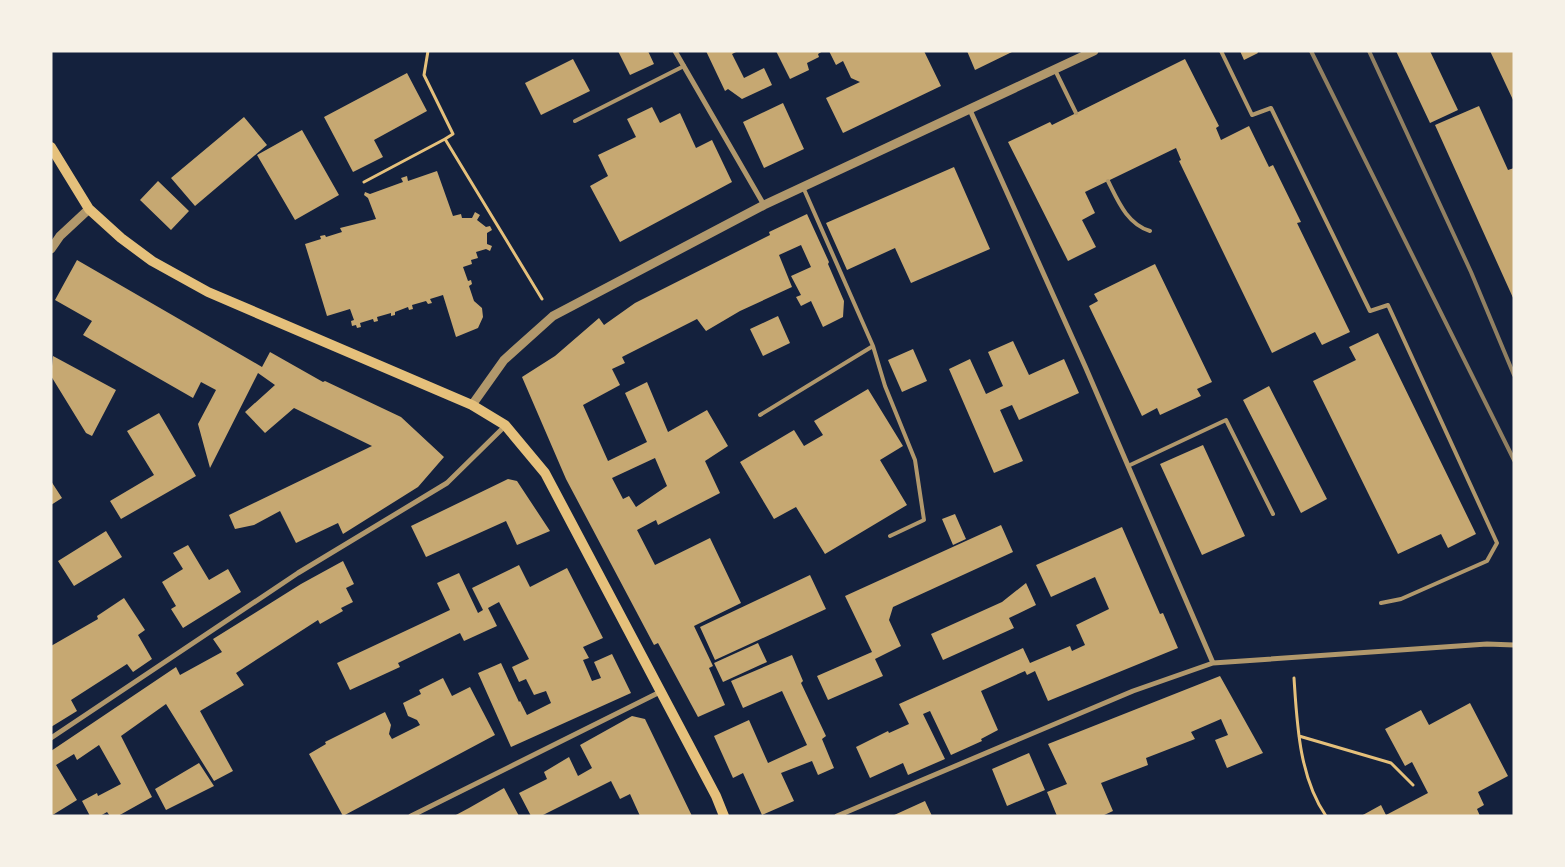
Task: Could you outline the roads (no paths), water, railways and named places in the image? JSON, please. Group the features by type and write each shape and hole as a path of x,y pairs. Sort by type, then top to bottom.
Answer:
{"main road":[{"path":"51,147 89,209 121,238 152,261 208,292 472,405 506,425 545,473 716,796 724,816"}],"street":[{"path":"675,51 764,205"},
{"path":"472,405 504,360 553,316 764,205 1094,51"},
{"path":"970,110 1213,663"},
{"path":"51,249 60,236 89,209"},
{"path":"51,738 298,573 448,483 506,425"},
{"path":"837,816 1132,691 1213,663 1487,644 1514,645"},
{"path":"411,816 660,692"}],"lane":[{"path":"1221,51 1252,115 1271,108 1370,311 1388,306 1497,543 1487,561 1401,599 1381,603"},
{"path":"575,121 684,66"},
{"path":"1055,70 1076,113"},
{"path":"1108,181 1124,211 1140,228 1150,231"},
{"path":"803,187 873,346 885,386 915,460 924,520 890,536"},
{"path":"760,415 873,346"},
{"path":"1128,466 1226,420 1273,514"}],"railway":[{"path":"1311,51 1514,460"},
{"path":"1369,51 1471,272 1514,375"}]}
